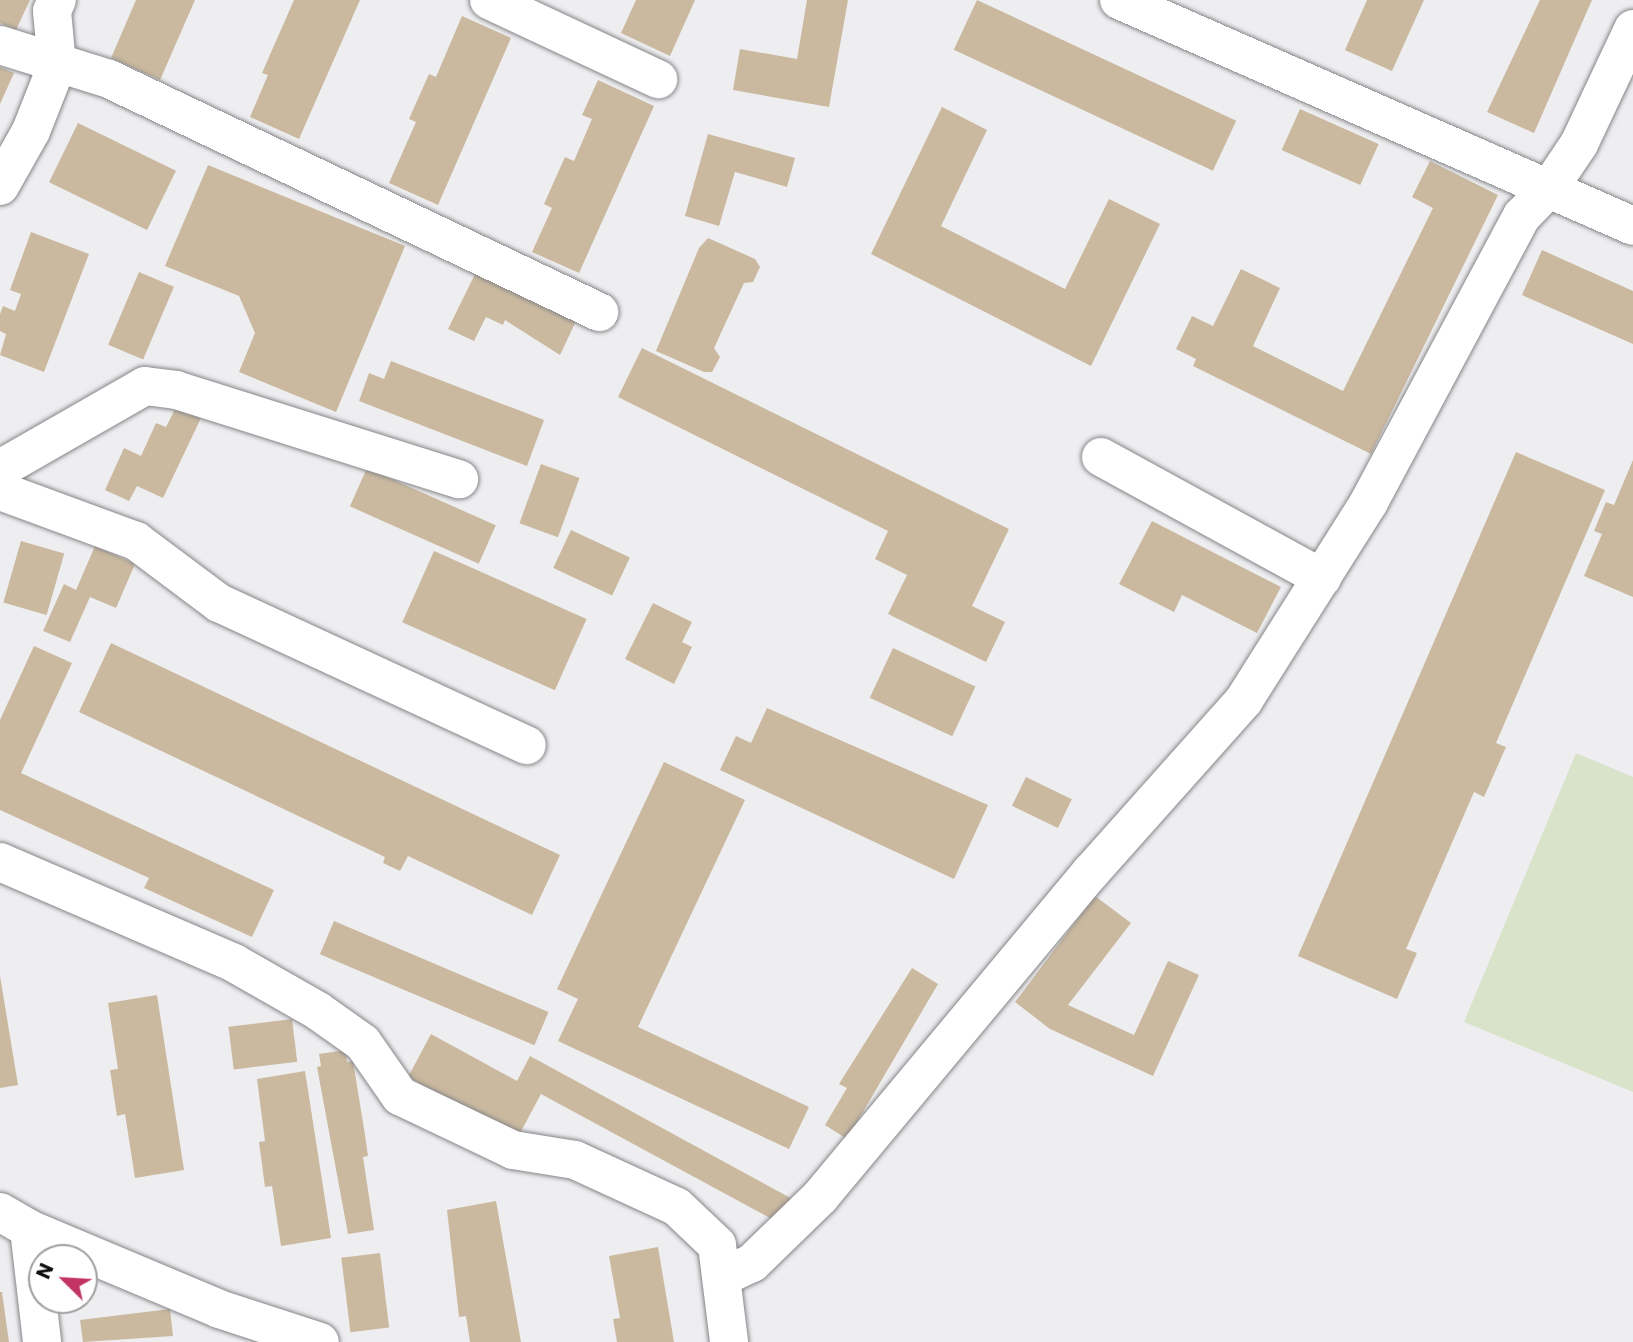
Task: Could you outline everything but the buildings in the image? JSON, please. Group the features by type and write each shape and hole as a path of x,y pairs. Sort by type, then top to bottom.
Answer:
{"street":[{"path":"0,186 31,131 57,65 52,11 57,0"},
{"path":"489,0 658,79"},
{"path":"1119,0 1550,187 1633,226"},
{"path":"722,1277 752,1263 820,1198 1091,872 1244,700 1369,502 1522,216 1550,187 1579,144 1633,29"},
{"path":"0,45 57,65 109,79 599,312"},
{"path":"0,469 145,386 176,390 459,479"},
{"path":"1101,457 1321,578"},
{"path":"0,491 122,534 219,603 527,745"},
{"path":"0,862 234,964 318,1012 363,1043 400,1096 513,1150 575,1160 677,1207 717,1245 729,1342"},
{"path":"14,1220 43,1342"},
{"path":"14,1220 219,1310 320,1342"}],"green space":[{"path":"1576,753 1633,777 1633,1092 1464,1022"}]}
